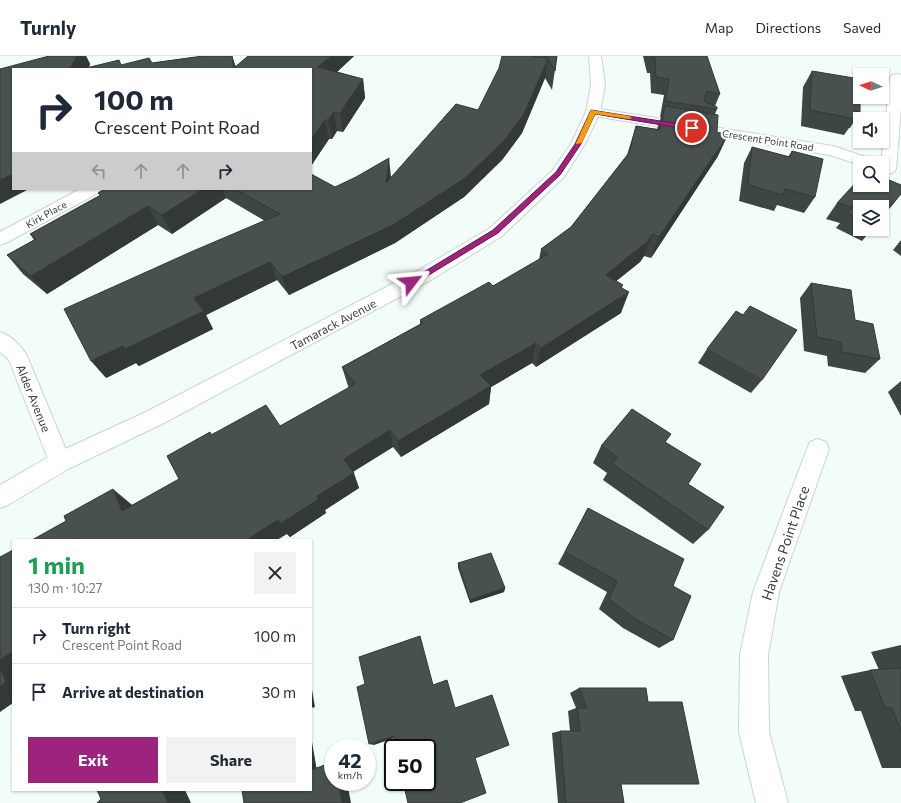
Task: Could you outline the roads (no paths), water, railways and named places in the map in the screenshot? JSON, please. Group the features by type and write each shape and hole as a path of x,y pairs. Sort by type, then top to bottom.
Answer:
{"street":[{"name":"Tamarack Avenue","path":"0,497 60,462 154,418 425,275 496,232 558,174 578,144 593,112 598,85 595,56"},
{"path":"890,170 897,78"},
{"name":"Crescent Point Road","path":"593,112 833,151 853,157"},
{"name":"Kirk Place","path":"0,239 90,190"},
{"name":"Alder Avenue","path":"0,340 17,356 60,462"},
{"name":"Havens Point Place","path":"772,803 754,732 754,655 766,592 818,449"}]}
